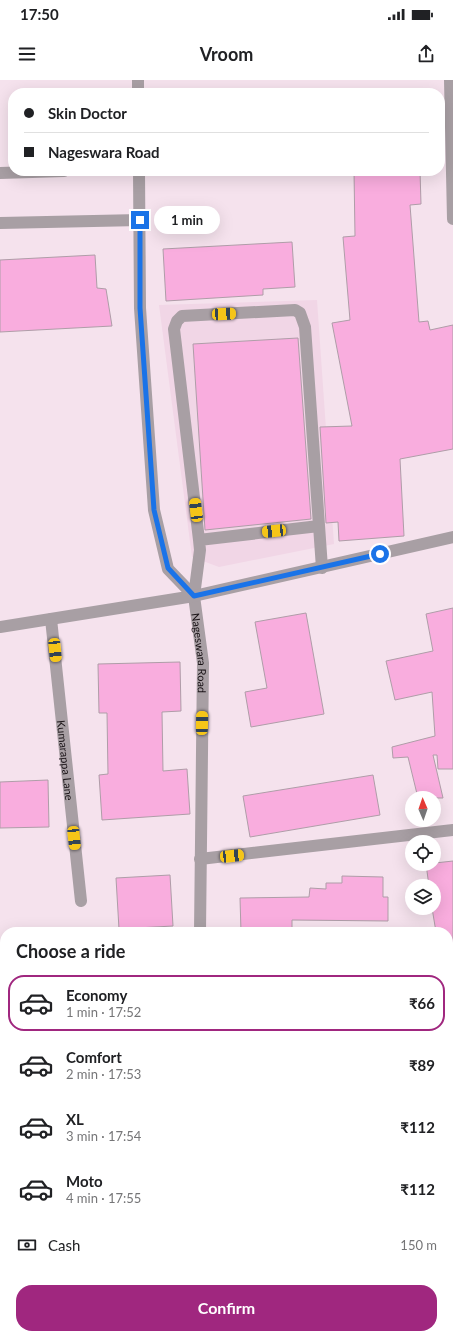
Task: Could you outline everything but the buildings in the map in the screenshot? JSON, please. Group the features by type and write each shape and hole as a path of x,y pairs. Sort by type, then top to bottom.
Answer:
{"street":[{"path":"450,80 453,219"},
{"path":"139,176 140,308 154,510 168,568 194,596"},
{"path":"0,223 140,220"},
{"name":"Nageswara Road","path":"200,927 203,662 194,596 200,550 174,328 177,321 182,316 295,310 300,313 305,327 319,526"},
{"path":"199,540 319,526 322,568"},
{"path":"0,627 194,596 453,537"},
{"name":"Kumarappa Lane","path":"52,619 81,901"},
{"path":"200,859 453,830"}],"shaded area":[{"path":"317,300 334,544 219,567 192,557 159,305"}],"route":[{"path":"140,220 140,308 154,510 168,568 194,596 380,554"}]}
